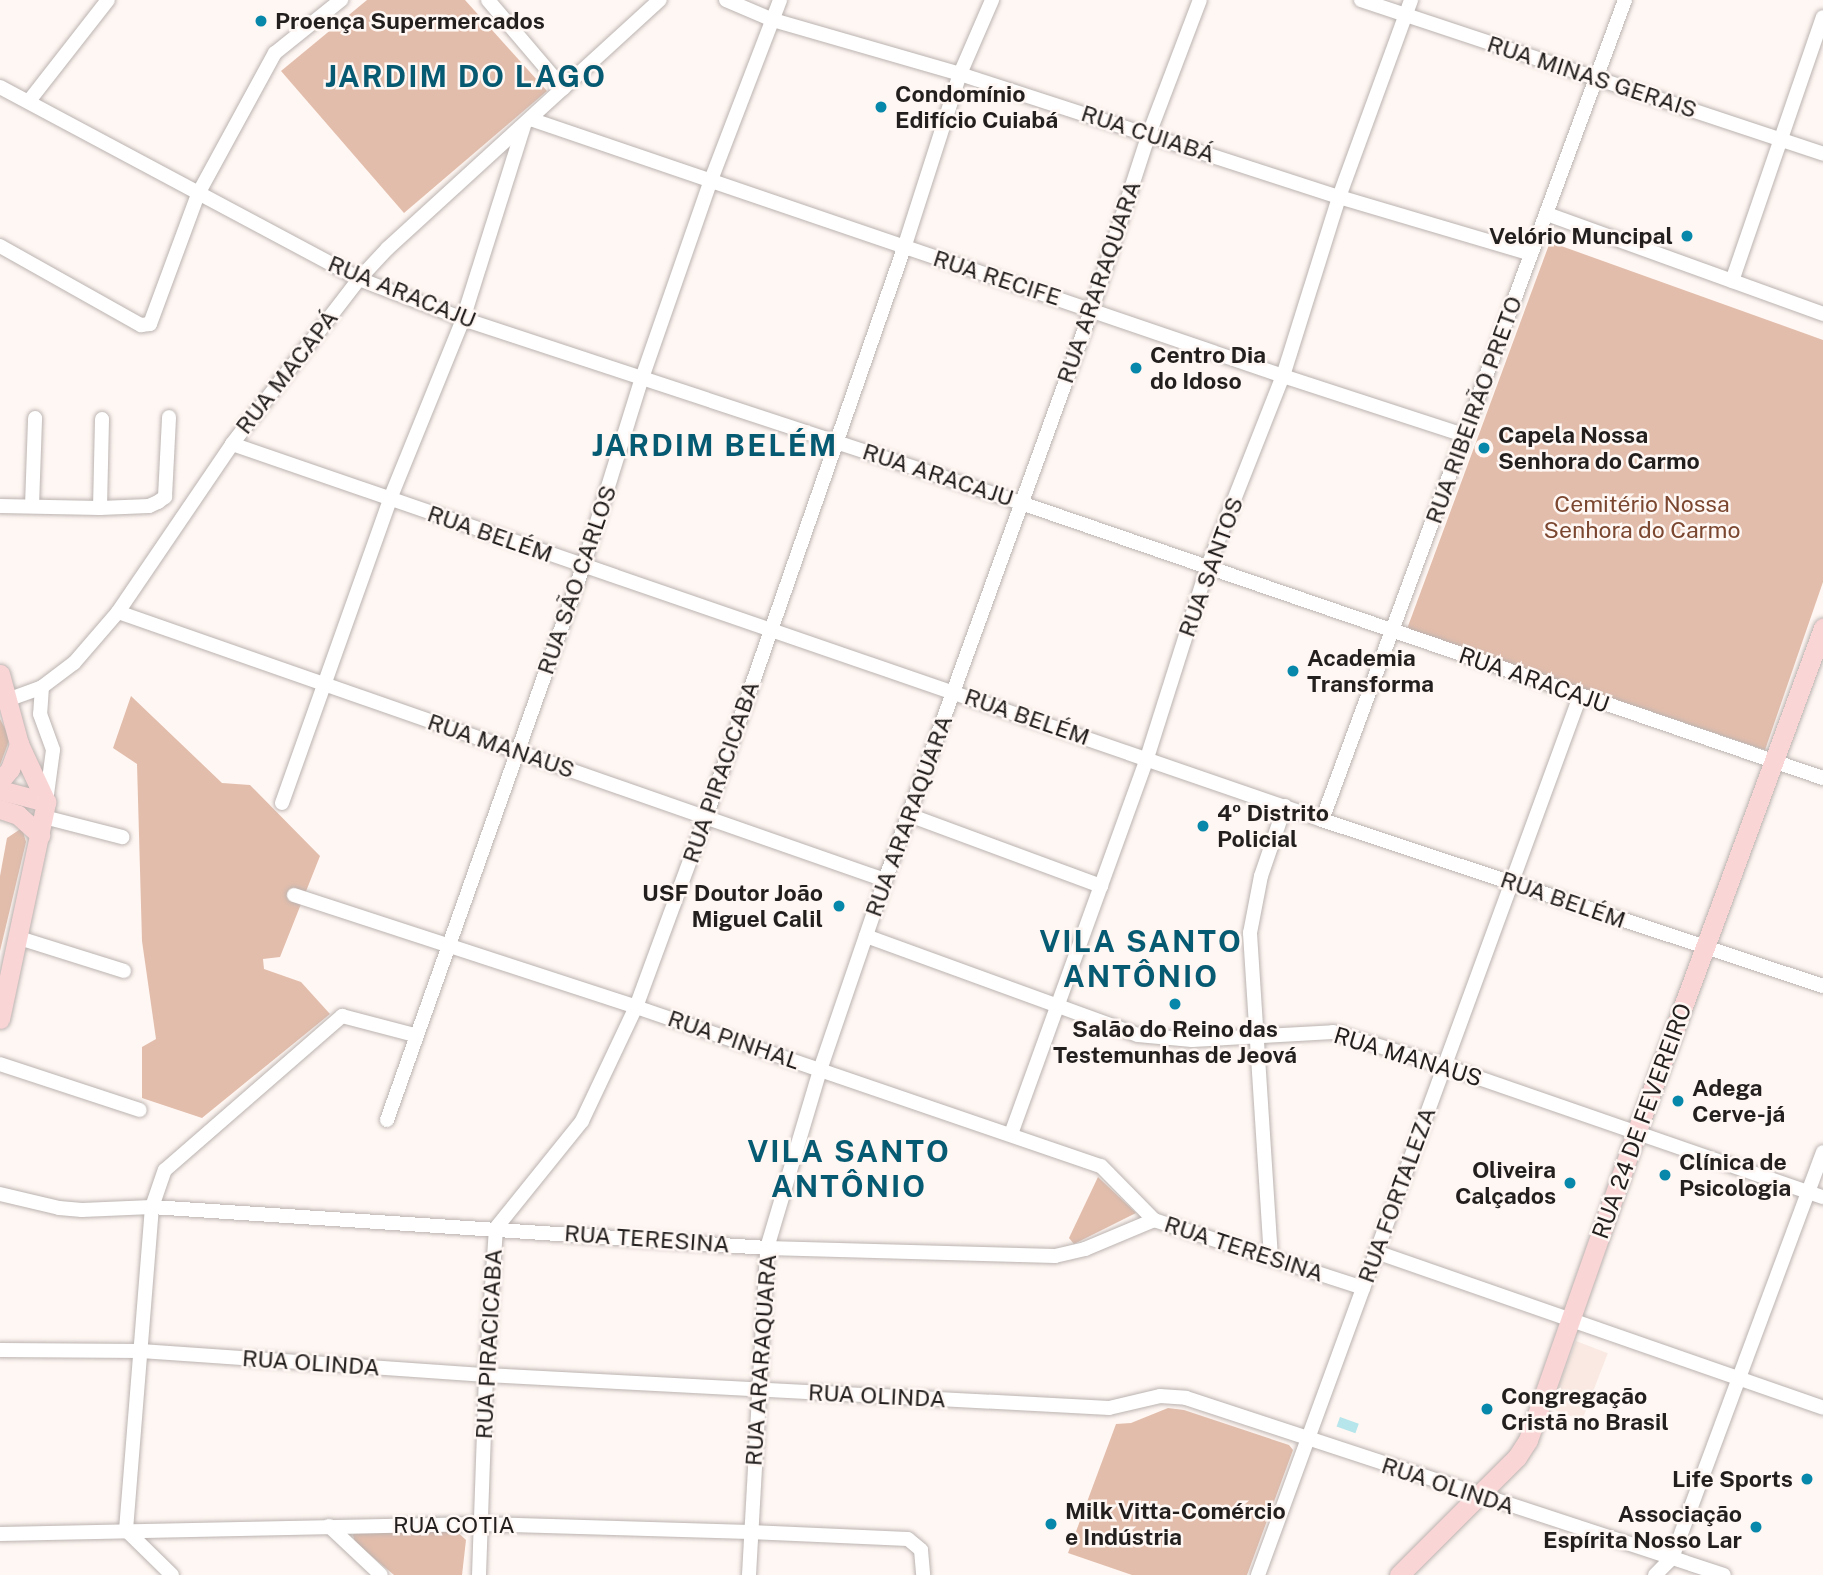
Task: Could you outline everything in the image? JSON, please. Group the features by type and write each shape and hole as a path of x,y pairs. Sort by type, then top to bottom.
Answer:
{"main road":[{"name":"RUA 24 DE FEVEREIRO","path":"1399,1575 1480,1496 1517,1457 1528,1440 1636,1132 1823,628"},
{"path":"0,674 4,700 43,818 0,1019"},
{"path":"0,781 10,769 19,744"},
{"path":"0,790 43,818"},
{"path":"0,809 18,815 43,818"}],"street":[{"path":"0,246 141,325 150,324 198,194 275,53 341,0"},
{"path":"488,0 563,88"},
{"name":"RUA MACAPÁ","path":"42,688 74,663 118,612 232,444 359,279 660,0"},
{"name":"RUA CUIABÁ","path":"726,0 773,20 960,75 1339,197 1531,254"},
{"name":"RUA SÃO CARLOS","path":"387,1120 583,567 642,378 711,180 780,0"},
{"name":"RUA PIRACICABA","path":"479,1575 485,1375 496,1228 582,1121 636,1007 706,817 904,248 960,75 992,0"},
{"name":"RUA ARARAQUARA","path":"749,1575 767,1248 820,1070 884,880 1092,309 1149,134 1200,0"},
{"name":"RUA MINAS GERAIS","path":"1360,0 1823,154"},
{"name":"RUA SANTOS","path":"1011,1134 1147,758 1208,566 1283,376 1339,197 1411,0"},
{"name":"RUA RIBEIRÃO PRETO","path":"1322,820 1625,0"},
{"path":"29,101 104,2"},
{"path":"1732,281 1823,17"},
{"name":"RUA ARACAJU","path":"0,87 359,279 463,319 1208,566 1823,778"},
{"path":"282,803 390,499 463,319 527,122"},
{"name":"RUA RECIFE","path":"527,122 711,180 904,248 1464,435"},
{"path":"1547,214 1823,314"},
{"path":"0,506 149,506 165,497 169,417"},
{"path":"32,506 35,418"},
{"path":"100,508 102,419"},
{"name":"RUA BELÉM","path":"232,444 1322,820 1823,986"},
{"name":"RUA MANAUS","path":"118,612 884,880"},
{"path":"4,700 42,688 40,714 53,750 43,818 122,837"},
{"name":"RUA FORTALEZA","path":"1258,1575 1580,696"},
{"path":"1271,1258 1250,933 1261,876 1285,806"},
{"path":"909,815 1101,886"},
{"name":"RUA PINHAL","path":"294,895 636,1007 1101,1166 1154,1220"},
{"name":"RUA MANAUS","path":"866,936 1138,1035 1192,1040 1333,1032 1444,1066 1823,1197"},
{"path":"19,938 124,971"},
{"path":"172,1575 126,1530 152,1208 165,1170 342,1016 415,1035"},
{"path":"0,1064 140,1110"},
{"path":"1655,1575 1672,1558 1823,1152"},
{"name":"RUA TERESINA","path":"0,1194 59,1208 152,1208 496,1228 767,1248 1055,1256 1085,1249 1154,1220 1363,1288"},
{"path":"1376,1252 1823,1408"},
{"name":"RUA OLINDA","path":"0,1350 141,1351 485,1375 1109,1408 1160,1396 1186,1398 1672,1558 1707,1572 1724,1575"},
{"name":"RUA COTIA","path":"0,1534 481,1524 908,1539 921,1550 923,1575"},
{"path":"330,1526 381,1575"}],"shaded area":[{"path":"1576,1341 1608,1353 1582,1420 1550,1408"}],"green space":[{"path":"367,0 465,0 547,91 404,213 281,71"},
{"name":"Cemitério Nossa Senhora do Carmo","path":"1550,242 1823,340 1823,582 1765,750 1407,629"},
{"path":"131,696 222,783 250,785 320,856 280,957 263,959 264,969 301,982 330,1014 202,1118 142,1098 142,1047 156,1039 142,941 137,764 113,748"},
{"path":"0,719 10,738 0,765"},
{"path":"22,828 26,842 0,951 0,876 7,838"},
{"path":"1098,1177 1136,1213 1074,1244 1069,1238"},
{"path":"1168,1408 1184,1410 1289,1445 1293,1450 1247,1575 1132,1575 1068,1553 1116,1424 1131,1423"},
{"path":"454,1529 466,1540 462,1575 394,1575 355,1542 353,1535 358,1530"}],"water":[{"path":"1340,1417 1359,1424 1355,1433 1337,1426"}],"place":[{"name":"Proença Supermercados","path":"261,21"},
{"name":"Condomínio Edifício Cuiabá","path":"881,107"},
{"name":"Velório Muncipal","path":"1687,236"},
{"name":"Centro Dia do Idoso","path":"1136,368"},
{"name":"Capela Nossa Senhora do Carmo","path":"1484,448"},
{"name":"Academia Transforma","path":"1293,671"},
{"name":"4º Distrito Policial","path":"1203,826"},
{"name":"USF Doutor João Miguel Calil","path":"839,906"},
{"name":"Salão do Reino das Testemunhas de Jeová","path":"1175,1004"},
{"name":"Adega Cerve-já","path":"1678,1101"},
{"name":"Clínica de Psicologia","path":"1665,1175"},
{"name":"Oliveira Calçados","path":"1570,1183"},
{"name":"Congregação Cristã no Brasil","path":"1487,1409"},
{"name":"Life Sports","path":"1807,1479"},
{"name":"Milk Vitta-Comércio e Indústria","path":"1051,1524"},
{"name":"Associação Espírita Nosso Lar","path":"1756,1527"}],"district":[{"name":"JARDIM DO LAGO","path":"466,76"},
{"name":"JARDIM BELÉM","path":"715,445"},
{"name":"VILA SANTO ANTÔNIO","path":"1141,958"},
{"name":"VILA SANTO ANTÔNIO","path":"849,1168"}]}
